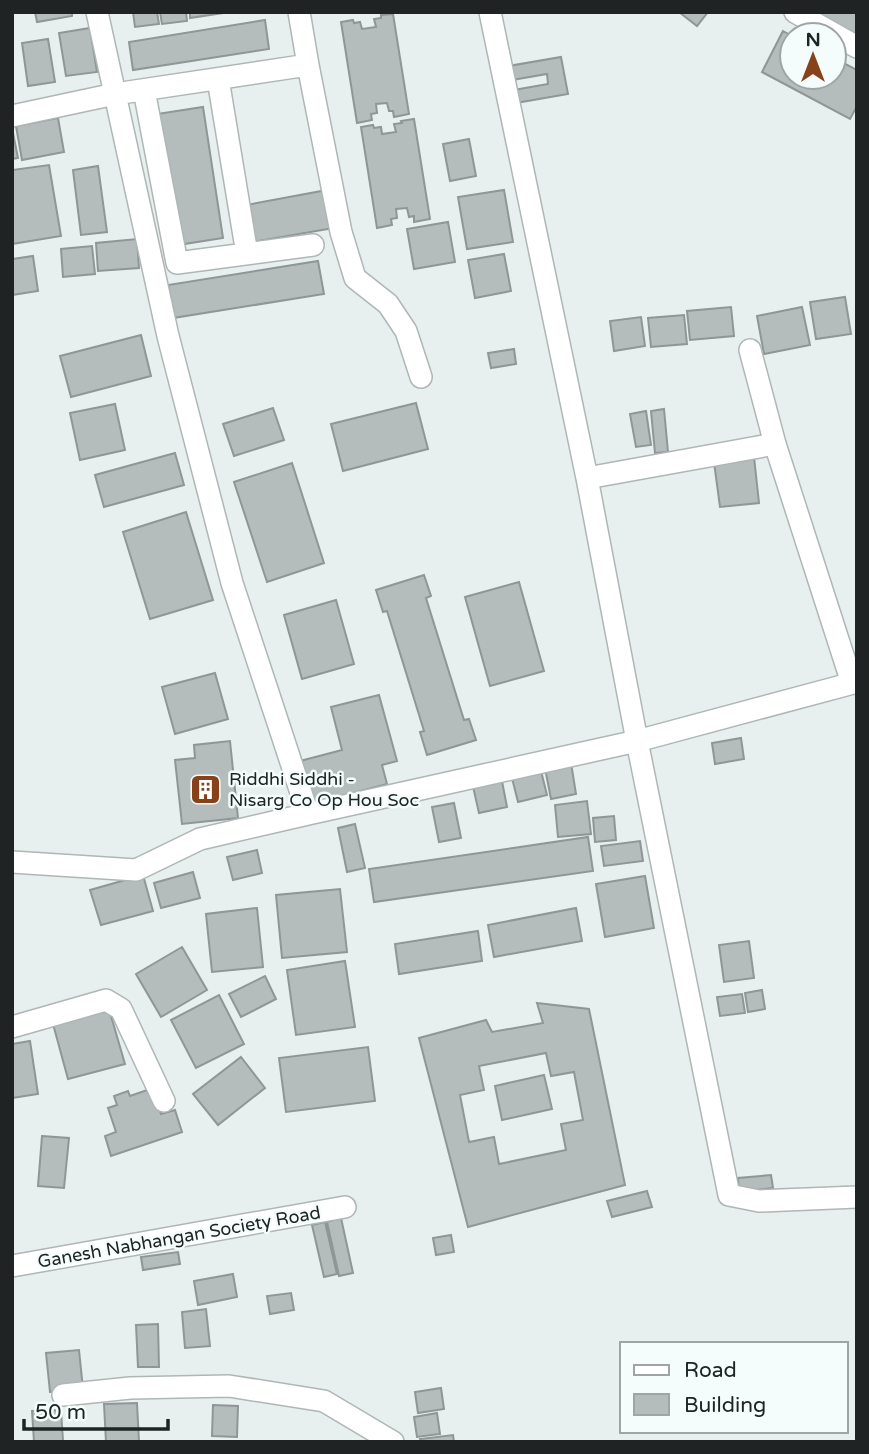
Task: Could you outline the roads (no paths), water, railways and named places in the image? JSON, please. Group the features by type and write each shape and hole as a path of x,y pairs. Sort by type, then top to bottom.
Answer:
{"street":[{"path":"97,12 168,336 232,583 308,814"},
{"path":"299,12 341,232 355,278 388,304 406,331 421,377"},
{"path":"490,12 587,478 729,1195 759,1201 857,1197"},
{"path":"795,12 857,47"},
{"path":"12,116 115,94 308,65"},
{"path":"218,79 247,254"},
{"path":"144,90 177,263 313,245"},
{"path":"12,862 136,870 200,839 637,741 854,683 775,444 750,350"},
{"path":"587,478 775,444"},
{"path":"12,1027 106,1000 121,1009 164,1101"},
{"name":"Ganesh Nabhangan Society Road","path":"12,1266 345,1207"},
{"path":"63,1395 130,1388 229,1386 324,1401 393,1442"}],"place":[{"name":"Riddhi Siddhi - Nisarg Co Op Hou Soc","path":"206,789"}]}
